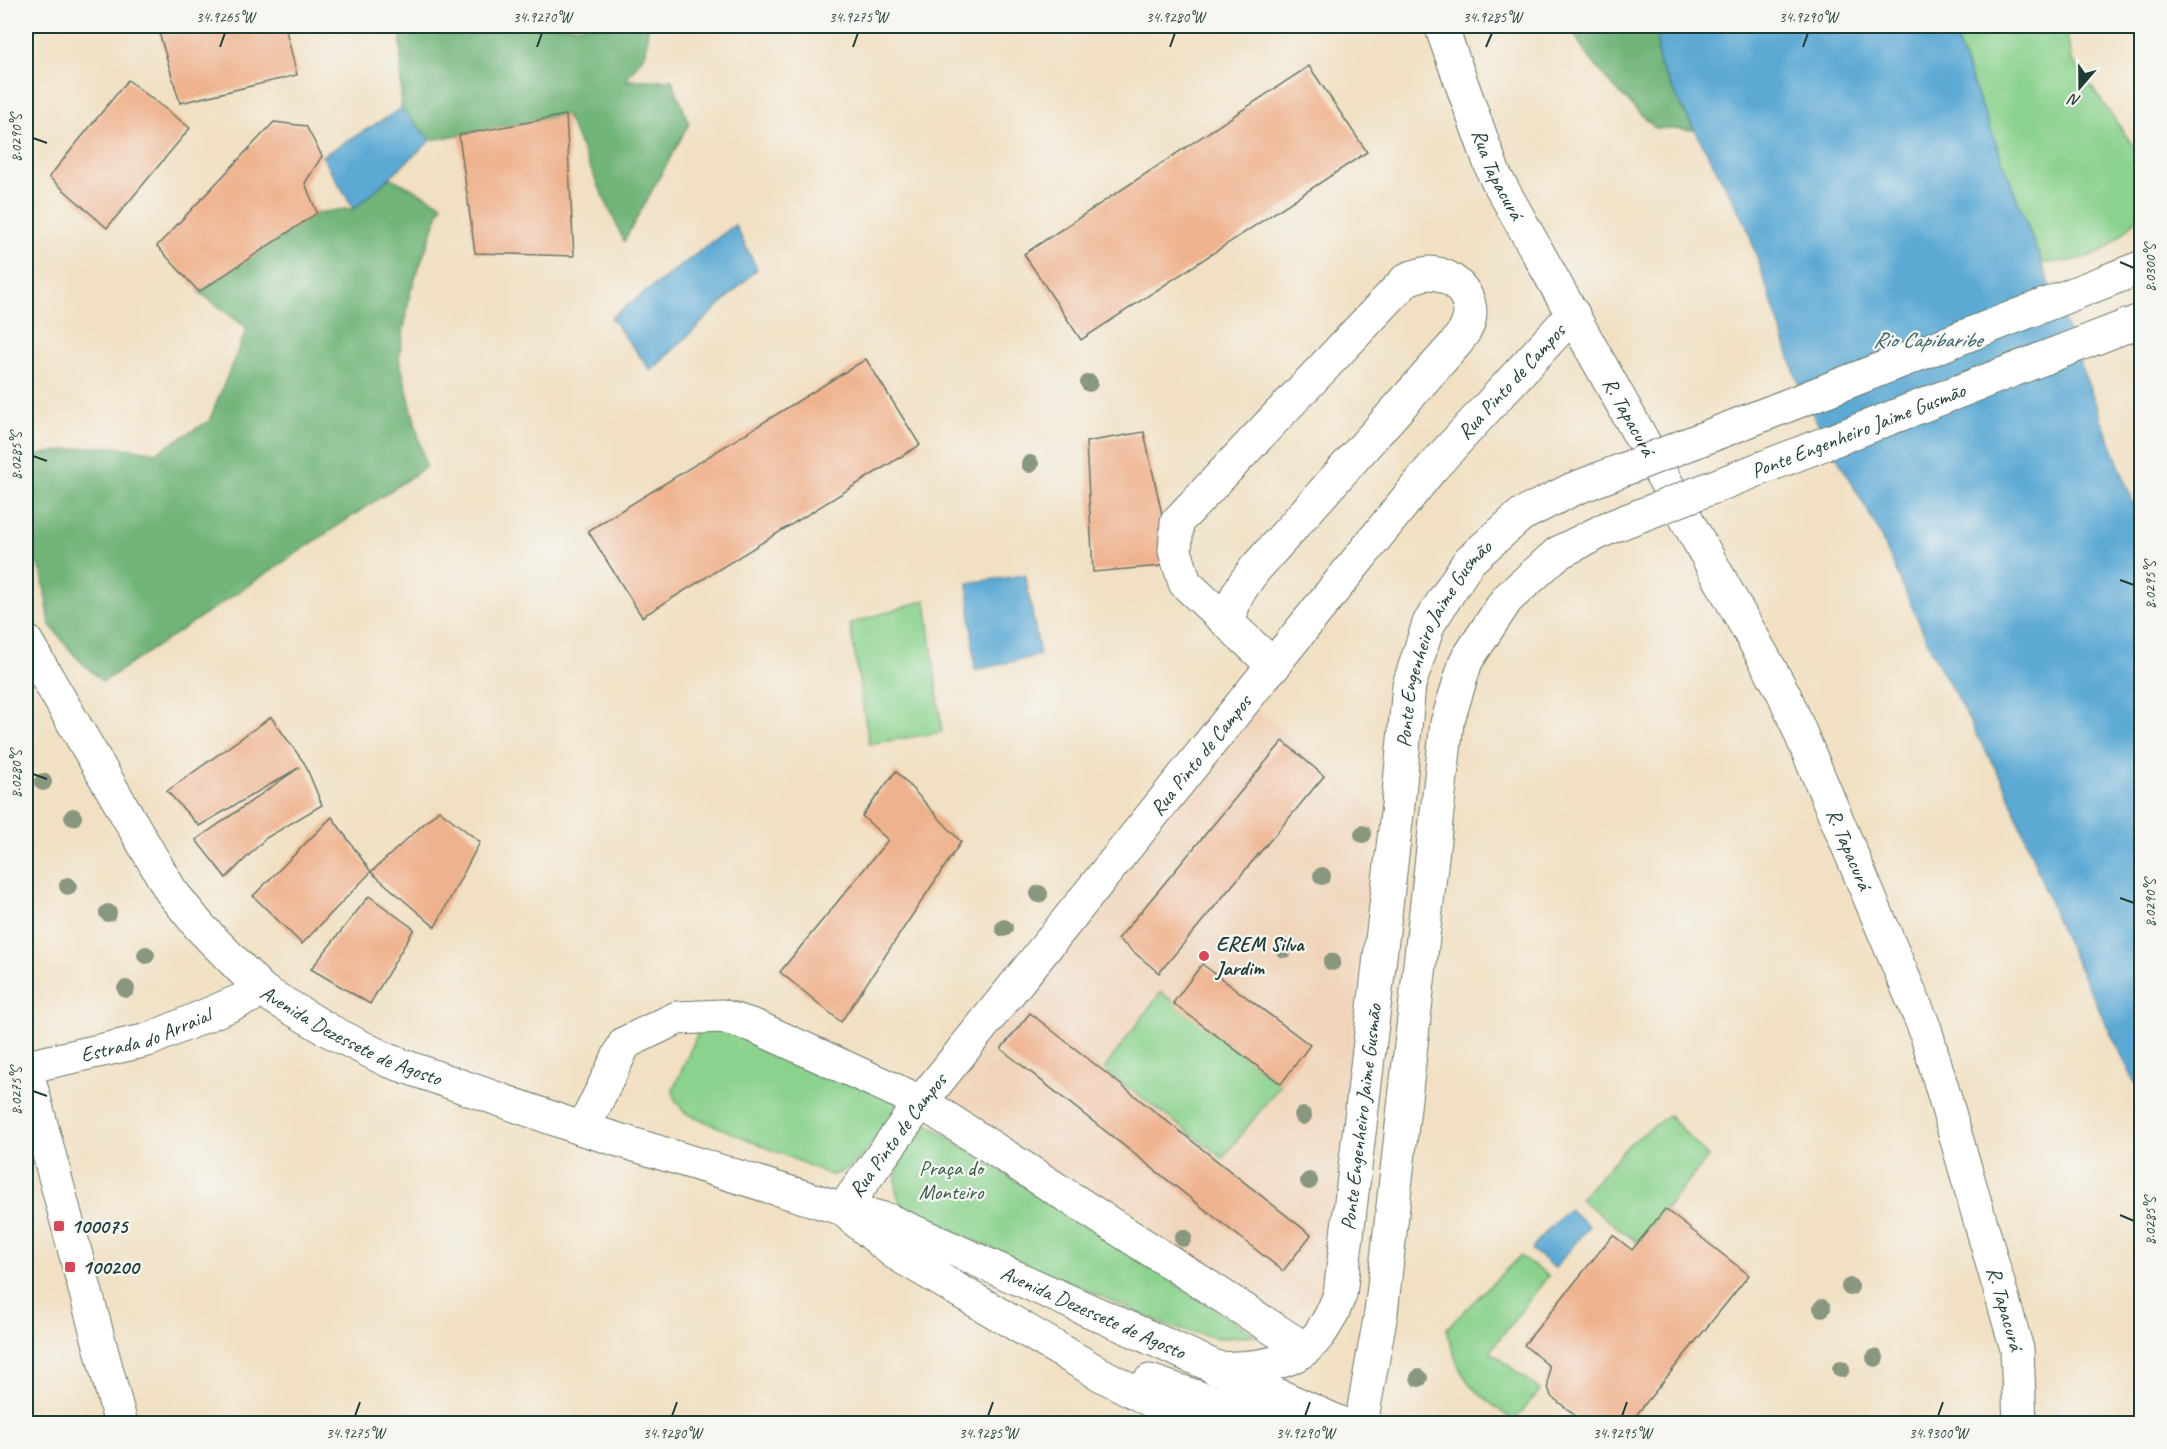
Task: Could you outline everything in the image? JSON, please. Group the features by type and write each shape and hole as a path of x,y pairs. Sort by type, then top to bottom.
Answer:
{"street":[{"name":"Rua Tapacurá","path":"1441,26 1494,174 1573,314"},
{"name":"Ponte Engenheiro Jaime Gusmão","path":"1216,1369 1265,1367 1293,1358 1305,1349 1326,1326 1340,1294 1410,685 1429,623 1469,561 1521,515 1571,490 2142,267"},
{"path":"1230,626 1230,612 1239,590 1255,569 1457,342 1468,324 1470,305 1459,285 1446,276 1428,273 1407,279 1177,522 1175,551 1185,584 1230,626 1274,666"},
{"name":"Rua Pinto de Campos","path":"843,1209 921,1102 1431,469 1573,314"},
{"name":"R. Tapacurá","path":"1573,314 1784,694 1925,1029 2017,1349 2020,1424"},
{"name":"Ponte Engenheiro Jaime Gusmão","path":"1361,1424 1381,1312 1447,723 1466,661 1507,599 1558,553 1608,528 2142,320"},
{"name":"Avenida Dezessete de Agosto","path":"26,641 171,891 200,927 263,991 330,1031 387,1060 583,1129 843,1209 888,1220 1342,1424"},
{"name":"Estrada do Arraial","path":"26,1068 148,1040 263,991"},
{"path":"583,1129 625,1043 676,1018 701,1015 722,1016 754,1026 921,1102 1305,1349"},
{"path":"26,1068 121,1424"},
{"name":"Avenida Dezessete de Agosto","path":"843,1209 895,1253 1102,1375 1196,1424"},
{"path":"1102,1375 1132,1374 1203,1399 1292,1424"}],"shaded area":[{"name":"EREM Silva Jardim","path":"1247,701 1376,811 1327,1288 1280,1324 934,1102"}],"green space":[{"path":"401,26 648,26 646,52 626,80 672,80 689,124 624,241 566,115 431,140 401,109"},
{"path":"1571,26 1656,26 1659,64 1694,130 1655,128 1596,66 1577,39"},
{"path":"1951,26 2072,26 2067,34 2071,58 2141,157 2141,214 2108,246 2088,257 2042,263"},
{"path":"389,177 442,204 410,293 399,358 426,467 103,682 76,657 50,625 42,573 26,544 26,457 90,447 121,448 156,453 209,421 247,328 199,292 317,213 354,208"},
{"path":"926,600 942,732 869,744 850,624"},
{"path":"1161,992 1281,1084 1223,1158 1104,1069"},
{"name":"Praça do Monteiro","path":"703,1021 898,1102 895,1111 881,1134 861,1157 840,1172 831,1175 685,1113 675,1100 673,1090"},
{"path":"1669,1115 1708,1157 1638,1243 1580,1199 1630,1143"},
{"name":"Praça do Monteiro","path":"926,1123 1257,1336 1218,1338 1173,1328 906,1211 899,1199 896,1177 904,1155"},
{"path":"1520,1256 1548,1276 1490,1351 1540,1390 1514,1421 1469,1383 1456,1361 1447,1328"}],"water":[{"name":"Rio Capibaribe","path":"1656,26 1951,26 2141,523 2141,1088 2134,1081 2060,929 2006,788 1935,658 1876,526 1803,397 1746,224 1659,64"},
{"path":"401,109 431,140 354,209 322,156"},
{"path":"735,225 757,269 651,371 611,318"},
{"path":"1025,575 1040,655 975,670 968,583"},
{"path":"1569,1209 1589,1226 1555,1268 1532,1250 1539,1239"}],"building":[{"path":"157,26 285,26 297,75 180,103"},
{"path":"1309,66 1367,152 1081,340 1024,254"},
{"path":"128,80 190,128 107,228 49,177"},
{"path":"566,115 574,256 475,253 459,135"},
{"path":"274,122 306,126 322,156 305,183 317,213 199,292 157,246"},
{"path":"866,359 920,445 642,617 588,531"},
{"path":"1144,432 1173,565 1093,572 1086,442"},
{"path":"271,717 305,764 322,805 266,838 226,878 196,840 300,767 199,826 167,791"},
{"path":"1283,741 1324,776 1159,973 1118,939"},
{"path":"896,771 961,842 841,1022 780,972 888,840 862,816"},
{"path":"439,810 480,842 435,927 371,872"},
{"path":"332,817 371,872 302,944 253,896"},
{"path":"369,896 414,929 370,1004 311,969"},
{"path":"1202,964 1310,1045 1281,1084 1173,1003"},
{"path":"1030,1013 1311,1235 1283,1271 1001,1049"},
{"path":"1665,1209 1749,1275 1629,1424 1586,1424 1551,1396 1548,1387 1549,1366 1524,1345 1613,1235 1632,1250"}],"place":[{"name":"EREM Silva Jardim","path":"1204,956"},
{"name":"100075","path":"59,1226"},
{"name":"100200","path":"70,1267"}]}
